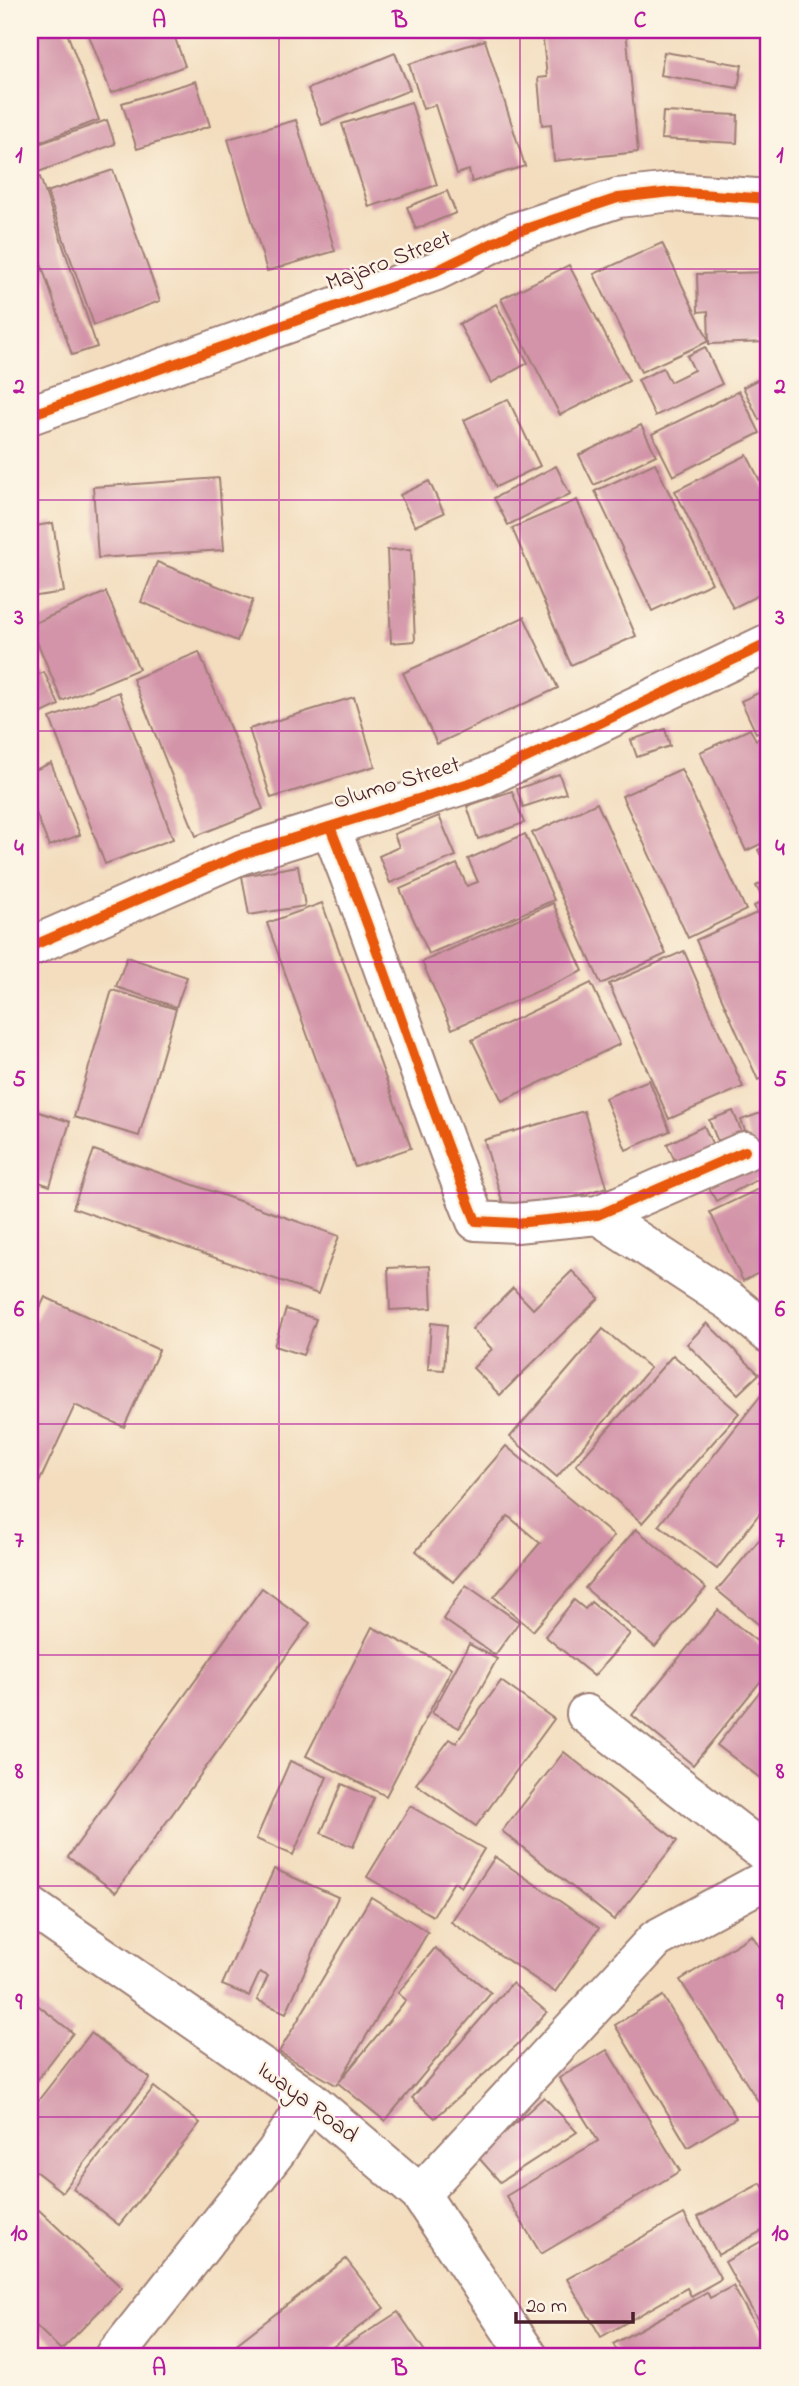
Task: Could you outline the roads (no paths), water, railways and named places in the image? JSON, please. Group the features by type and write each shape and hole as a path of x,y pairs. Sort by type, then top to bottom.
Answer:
{"street":[{"name":"Majaro Street","path":"30,415 436,271 513,233 618,198 672,192 769,199"},
{"name":"Olumo Street","path":"30,947 240,855 482,779 769,643"},
{"path":"330,827 391,985 440,1132 476,1221 516,1223 598,1215 745,1151"},
{"path":"598,1215 731,1302 769,1334"},
{"path":"586,1714 769,1856"},
{"path":"420,2194 656,1939 769,1878"},
{"name":"Iwaya Road","path":"30,1906 310,2100 420,2194 528,2356"},
{"path":"115,2356 276,2152 310,2100"}]}
